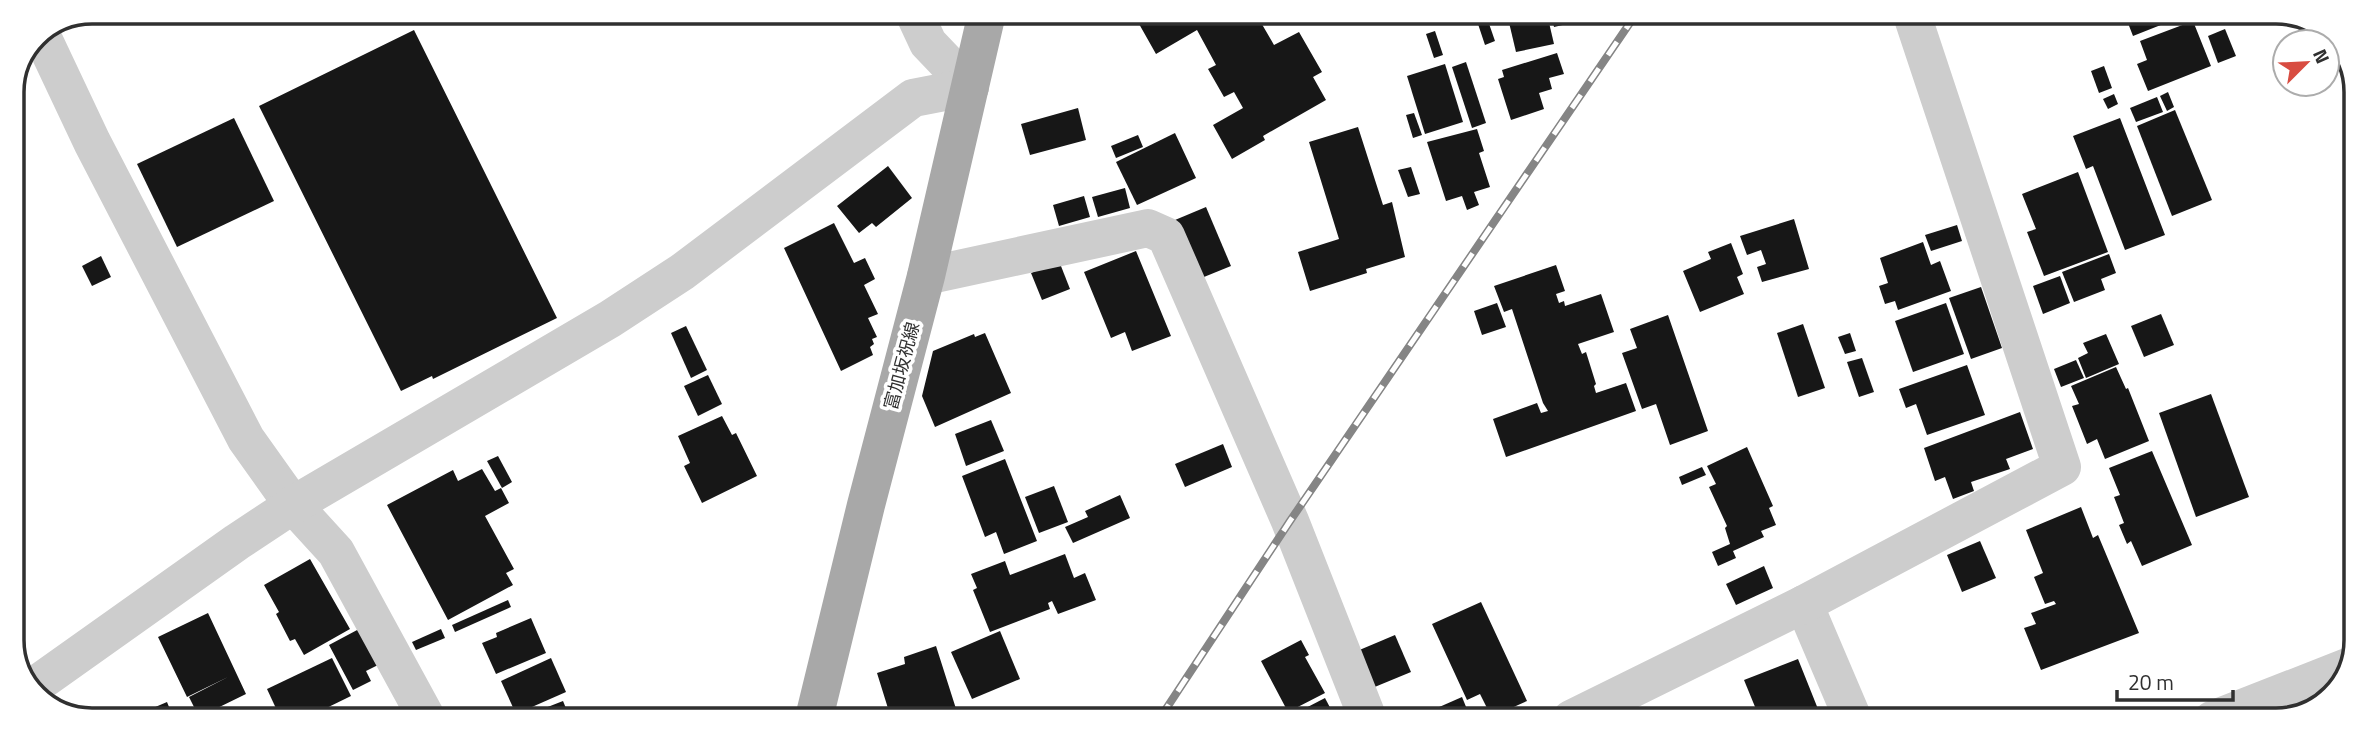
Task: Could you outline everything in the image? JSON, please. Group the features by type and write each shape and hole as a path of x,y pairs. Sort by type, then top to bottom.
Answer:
{"main road":[{"name":"富加坂祝線","path":"816,708 926,276 984,24"}],"street":[{"path":"919,24 928,43 970,87"},
{"path":"1593,708 1804,604 2062,467 1915,24"},
{"path":"46,44 92,142 246,439 293,505 335,552 421,708"},
{"path":"40,682 293,505 610,319 682,272 912,98 970,87"},
{"path":"926,276 1148,228 1166,236 1290,521 1364,708"},
{"path":"1804,604 1848,708"},
{"path":"2243,708 2336,672"}],"building":[{"path":"1139,24 1262,24 1274,45 1299,32 1322,72 1313,77 1326,100 1263,136 1265,140 1232,159 1213,125 1243,108 1234,92 1224,97 1208,69 1216,65 1197,30 1156,54"},
{"path":"1478,24 1489,24 1495,41 1485,45"},
{"path":"1509,24 1549,24 1554,44 1516,52"},
{"path":"2128,24 2163,24 2133,36"},
{"path":"2185,24 2194,24 2211,66 2148,91 2137,64 2147,60 2140,41"},
{"path":"2225,29 2236,56 2218,63 2208,36"},
{"path":"414,30 557,318 433,379 432,376 401,391 259,106"},
{"path":"1435,31 1443,55 1434,58 1426,34"},
{"path":"1557,53 1564,74 1549,78 1552,89 1539,93 1544,109 1511,120 1498,79 1504,77 1502,70"},
{"path":"1466,62 1486,123 1472,128 1452,67"},
{"path":"1445,64 1463,122 1425,134 1407,76"},
{"path":"2104,66 2112,88 2099,93 2091,71"},
{"path":"2168,92 2174,107 2167,111 2160,96"},
{"path":"2114,94 2118,104 2108,109 2103,99"},
{"path":"2157,97 2163,112 2136,122 2130,108"},
{"path":"1078,108 1086,140 1030,155 1021,124"},
{"path":"2175,110 2212,200 2172,216 2137,126"},
{"path":"1414,113 1422,135 1413,138 1406,115"},
{"path":"234,118 274,201 177,247 137,164"},
{"path":"2120,118 2165,235 2125,250 2093,166 2086,169 2073,136"},
{"path":"1358,127 1383,205 1392,202 1405,257 1366,269 1367,273 1310,291 1298,252 1339,239 1309,142"},
{"path":"1477,129 1484,151 1479,153 1490,187 1474,192 1479,205 1467,210 1462,196 1446,201 1427,142"},
{"path":"1175,133 1196,178 1137,205 1116,162"},
{"path":"1138,135 1143,147 1116,158 1111,146"},
{"path":"888,166 912,198 876,227 872,223 859,233 837,206"},
{"path":"1411,167 1420,194 1408,197 1398,170"},
{"path":"2078,172 2108,252 2044,276 2027,232 2036,229 2022,194"},
{"path":"1125,188 1130,208 1098,217 1092,197"},
{"path":"1084,196 1090,217 1059,226 1053,205"},
{"path":"1206,207 1231,266 1199,279 1175,220"},
{"path":"1794,219 1809,269 1762,282 1757,267 1766,264 1761,250 1747,255 1740,236"},
{"path":"834,223 854,263 865,258 875,279 864,285 878,314 868,318 877,337 872,339 874,344 870,347 873,355 841,371 784,248"},
{"path":"1957,225 1962,241 1931,251 1925,235"},
{"path":"1923,242 1931,265 1940,261 1951,291 1898,310 1895,301 1885,304 1879,286 1888,283 1880,258"},
{"path":"1731,243 1743,274 1737,277 1744,294 1700,312 1683,271 1711,259 1708,252"},
{"path":"1136,251 1171,336 1132,351 1125,332 1111,338 1084,272"},
{"path":"2109,254 2116,273 2101,279 2105,290 2074,302 2062,272"},
{"path":"101,256 111,277 92,286 82,266"},
{"path":"1059,261 1070,289 1042,300 1031,273"},
{"path":"1556,265 1565,291 1556,294 1559,303 1564,301 1565,306 1601,294 1614,332 1578,344 1582,354 1586,352 1596,384 1596,393 1626,383 1636,411 1506,457 1493,419 1537,403 1541,413 1548,411 1512,309 1504,312 1494,286"},
{"path":"2060,276 2070,303 2043,314 2033,286"},
{"path":"1981,287 2002,348 1971,359 1949,298"},
{"path":"1497,303 1506,327 1482,335 1474,311"},
{"path":"1946,303 1964,354 1913,372 1895,321"},
{"path":"2161,314 2174,345 2144,357 2131,326"},
{"path":"1668,315 1708,431 1670,445 1656,404 1642,409 1622,353 1637,348 1630,329"},
{"path":"1803,324 1825,388 1798,397 1777,333"},
{"path":"686,326 707,370 691,378 671,333"},
{"path":"985,333 1011,393 935,427 922,396 933,351 974,334 975,337"},
{"path":"1850,333 1856,351 1845,354 1838,337"},
{"path":"2106,334 2119,364 2086,378 2078,358 2088,353 2083,343"},
{"path":"1862,358 1874,392 1859,397 1847,362"},
{"path":"2076,360 2084,378 2061,387 2054,369"},
{"path":"1967,365 1985,415 1927,435 1916,404 1906,408 1899,389"},
{"path":"2116,367 2126,389 2128,388 2149,441 2105,459 2097,439 2087,444 2072,406 2079,404 2071,386"},
{"path":"708,375 722,404 698,416 684,386"},
{"path":"2211,394 2249,497 2196,517 2159,413"},
{"path":"2020,412 2033,449 2006,459 2010,469 1971,482 1974,491 1953,499 1945,477 1935,481 1924,448"},
{"path":"722,416 732,435 736,433 757,476 702,503 684,466 690,463 678,436"},
{"path":"991,420 1004,451 966,466 955,434"},
{"path":"1223,444 1232,467 1185,487 1175,464"},
{"path":"1747,447 1773,506 1769,508 1776,525 1761,531 1764,537 1733,551 1736,558 1718,566 1712,552 1730,544 1725,528 1727,526 1709,487 1716,484 1707,466"},
{"path":"2152,451 2192,545 2142,566 2131,541 2127,544 2119,525 2124,523 2114,497 2120,495 2109,468"},
{"path":"498,456 512,482 502,488 487,461"},
{"path":"1005,459 1037,541 1004,554 996,532 985,537 962,476"},
{"path":"1702,467 1706,475 1682,485 1679,477"},
{"path":"482,469 495,491 501,488 509,503 485,516 514,569 506,573 513,585 448,620 387,505 453,470 458,481"},
{"path":"1054,486 1068,522 1039,533 1025,497"},
{"path":"1120,495 1130,518 1073,543 1065,527 1088,517 1085,511"},
{"path":"2081,507 2093,538 2098,535 2139,633 2041,670 2024,628 2036,624 2031,613 2056,604 2054,601 2045,604 2034,577 2043,573 2026,530"},
{"path":"1980,541 1996,578 1962,592 1947,555"},
{"path":"1065,554 1074,578 1085,573 1096,600 1058,614 1052,601 1048,603 1050,609 990,632 973,590 977,588 971,574 1005,561 1010,575"},
{"path":"310,559 350,629 304,655 295,639 290,641 276,614 279,612 264,585"},
{"path":"1764,566 1773,588 1736,605 1726,584"},
{"path":"508,600 511,607 455,632 452,625"},
{"path":"1481,602 1527,701 1511,708 1487,708 1480,694 1467,700 1432,624"},
{"path":"208,613 246,694 217,708 194,708 189,697 228,677 187,697 158,637"},
{"path":"531,618 546,653 496,674 482,643 497,637 496,633"},
{"path":"359,629 378,665 366,671 371,681 353,690 329,645"},
{"path":"441,629 445,638 416,650 412,642"},
{"path":"1000,631 1020,679 972,699 951,652"},
{"path":"1395,635 1411,672 1365,691 1350,654"},
{"path":"1301,640 1309,655 1305,657 1325,693 1296,708 1286,708 1261,661"},
{"path":"936,646 956,708 888,708 877,673 905,664 904,657"},
{"path":"332,658 351,696 326,708 276,708 267,689"},
{"path":"551,658 566,692 530,708 513,708 501,681"},
{"path":"1798,659 1818,708 1755,708 1744,680"},
{"path":"1462,697 1466,708 1437,708"},
{"path":"1325,698 1330,708 1306,708"},
{"path":"563,701 566,708 545,708"},
{"path":"167,702 169,708 153,708"}],"railway":[{"path":"1167,708 1290,521 1629,24"}]}
